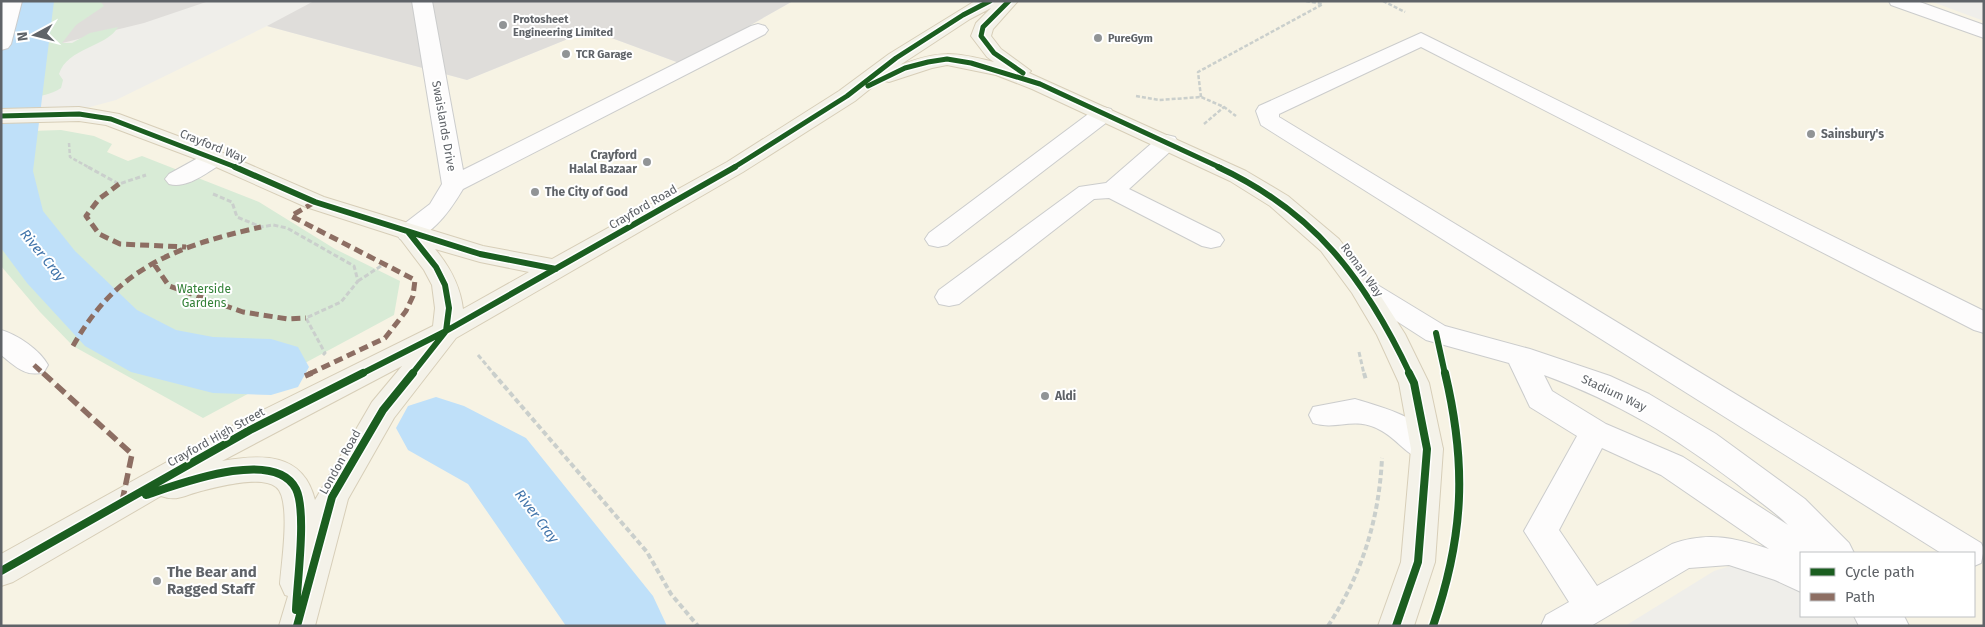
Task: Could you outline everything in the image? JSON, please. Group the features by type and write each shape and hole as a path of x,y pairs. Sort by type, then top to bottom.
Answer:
{"main road":[{"name":"Crayford Road","path":"446,331 770,146 847,96 896,58 963,15 990,1"},
{"name":"Roman Way","path":"1009,1 982,26 981,36 994,53 1040,84"},
{"name":"Crayford Road","path":"847,96 906,68 947,59"},
{"name":"Roman Way","path":"947,59 995,69 1040,84 1238,176 1279,201 1330,246 1362,287 1392,334 1414,383 1427,449 1418,562 1396,626"},
{"name":"Crayford Way","path":"1,116 79,114 111,119 215,158 315,202 480,254 556,269"},
{"path":"409,233 436,267 445,286 449,308 446,331"},
{"name":"Crayford High Street","path":"1,571 250,430 446,331"},
{"name":"London Road","path":"297,626 332,497 383,410 446,331"},
{"name":"London Road","path":"122,502 218,473 260,469 285,475 295,486 300,504 297,626"}],"street":[{"path":"1,44 12,1"},
{"name":"Swaislands Drive","path":"409,233 439,209 454,184 422,1"},
{"path":"1898,1 1984,32"},
{"path":"454,184 758,30"},
{"path":"1967,552 1269,120 1266,111 1421,39 1984,323"},
{"path":"938,239 1103,114"},
{"path":"1113,190 1167,142"},
{"path":"177,179 215,158"},
{"path":"949,297 1088,192 1113,190 1211,240"},
{"name":"Stadium Way","path":"1362,287 1436,333 1520,356 1615,391 1638,402 1705,443 1793,509 1836,552"},
{"path":"1,340 34,365"},
{"path":"1520,356 1541,399 1595,432 1672,466 1801,552"},
{"path":"1324,415 1355,410 1368,414 1392,422 1427,449"},
{"path":"1592,607 1541,531 1595,432"},
{"path":"1559,626 1684,554 1729,551 1784,568 1800,576"},
{"path":"1874,617 1891,626"},
{"path":"1880,617 1891,626"},
{"path":"1902,617 1911,626"}],"path":[{"path":"1306,1 1323,4"},
{"path":"1315,1 1323,4"},
{"path":"1201,96 1198,72 1328,1"},
{"path":"1383,1 1405,12"},
{"path":"1131,95 1159,100 1201,96 1224,107 1243,122"},
{"path":"1204,124 1224,107"},
{"path":"261,228 273,225 287,228 354,266 358,281"},
{"path":"320,359 325,353 306,318 341,302 358,281 384,264"},
{"path":"1328,626 1357,579 1374,528 1382,452 1371,430 1366,380 1357,348"},
{"path":"478,355 647,552 671,594 698,626"}],"shaded area":[{"path":"59,1 209,1 144,23 50,46"},
{"path":"314,1 793,1 682,64 590,30 467,80 267,26"},
{"path":"793,1 1930,1 1984,21 1984,626 1879,626 1865,617 1975,617 1975,552 1800,552 1800,575 1767,555 1714,571 1625,626 1,626 1,131 116,100 267,26 467,80 590,30 682,64"}],"green space":[{"path":"27,1 100,1 104,6 76,25 62,43 72,43 90,33 118,27 113,34 78,53 63,65 59,74 63,80 61,88 54,92 32,97 16,96 1,92 1,72 13,62 8,46 9,26 35,6"},
{"name":"Waterside Gardens","path":"61,130 94,136 112,144 107,152 128,161 142,156 259,202 335,249 400,281 394,315 203,418 73,346 40,312 1,266 1,132"}],"waterway":[{"name":"River Cray","path":"29,1 2,171 11,215 51,267 111,328 158,353 213,365 271,367"},
{"name":"River Cray","path":"436,428 497,461 620,626"}],"marked path":[{"path":"119,184 99,199 86,216 99,234 120,244 186,247"},
{"path":"305,376 385,338 406,311 413,296 415,280 291,216 315,202"},
{"path":"73,346 87,320 106,298 127,279 177,251 205,241 261,227"},
{"path":"154,264 169,286 243,312 288,319 306,318"},
{"path":"34,365 132,454 122,502"}],"cycle path":[{"path":"1,571 250,430 446,331 735,167 847,96 896,58 963,15 990,1"},
{"path":"1009,1 983,27 981,36 994,53 1023,73"},
{"path":"868,86 905,68 947,59 1003,71 1040,84 1238,176 1279,201 1330,245 1362,287 1391,334 1414,383 1427,449 1418,562 1396,626"},
{"path":"1,116 79,114 111,119 215,158 315,202 480,254 556,269"},
{"path":"297,626 332,497 383,410 446,331 449,308 445,285 436,267 409,233"},
{"path":"1433,626 1441,604 1452,558 1461,488 1461,465 1457,428 1436,333"},
{"path":"146,495 226,472 270,471 286,477 296,489 299,500 300,548 296,610"}],"place":[{"name":"Protosheet Engineering Limited","path":"503,25"},
{"name":"PureGym","path":"1098,38"},
{"name":"TCR Garage","path":"566,54"},
{"name":"Sainsbury's","path":"1811,134"},
{"name":"Crayford Halal Bazaar","path":"647,162"},
{"name":"The City of God","path":"535,192"},
{"name":"Aldi","path":"1045,396"},
{"name":"The Bear and Ragged Staff","path":"157,581"}]}
